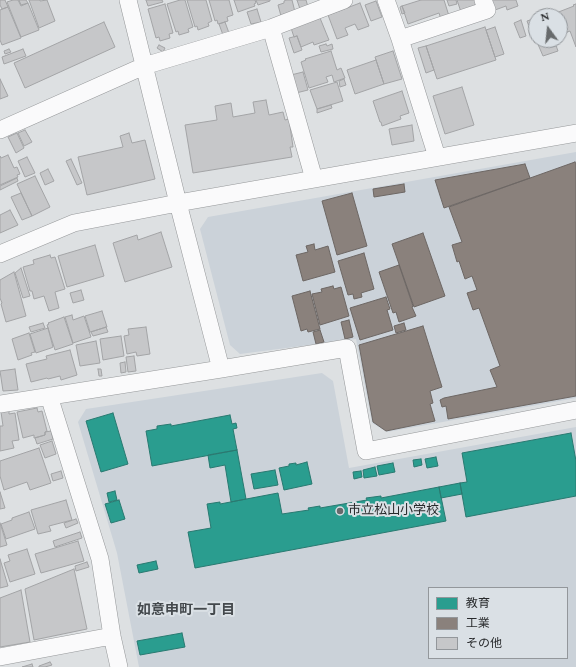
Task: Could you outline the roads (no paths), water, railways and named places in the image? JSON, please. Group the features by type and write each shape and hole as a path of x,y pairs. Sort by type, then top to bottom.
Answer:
{"street":[{"path":"128,0 221,369"},
{"path":"0,130 144,66 271,28 344,0"},
{"path":"386,0 400,38 437,158"},
{"path":"400,38 487,10 483,0"},
{"path":"271,28 314,179"},
{"path":"0,254 74,223 178,203 576,133"},
{"path":"0,404 347,348 366,451 576,410"},
{"path":"50,396 100,559 112,636 119,667"},
{"path":"0,657 112,636"}],"place":[{"name":"市立松山小学校","path":"340,511"}],"district":[{"name":"如意申町一丁目","path":"186,611"}]}
